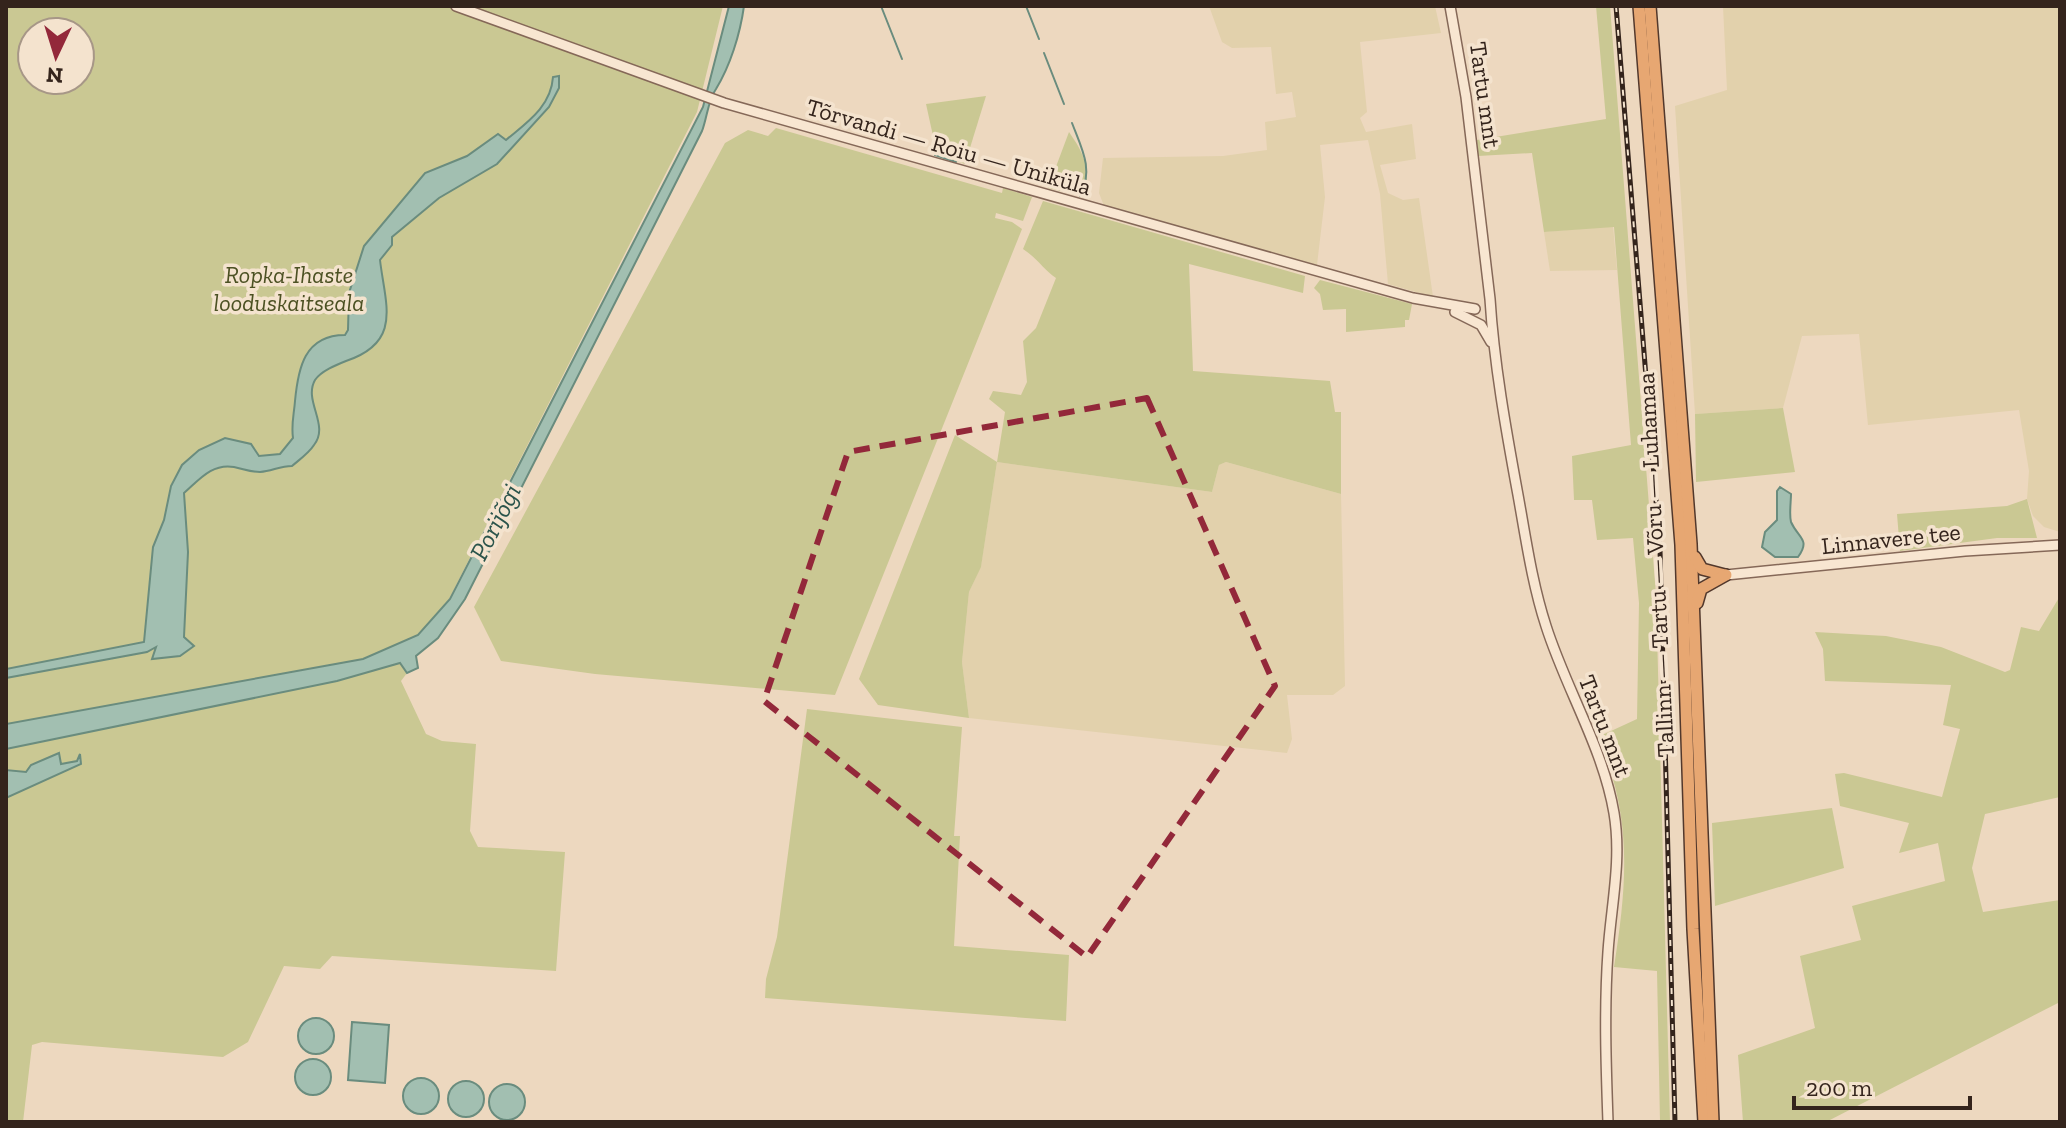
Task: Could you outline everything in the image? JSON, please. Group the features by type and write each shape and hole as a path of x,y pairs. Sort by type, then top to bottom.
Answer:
{"highway":[{"name":"Tallinn — Tartu — Võru — Luhamaa","path":"1639,6 1681,545 1693,929 1704,1122"},
{"name":"Tallinn — Tartu — Võru — Luhamaa","path":"1650,6 1691,544 1713,1122"},
{"path":"1691,544 1699,566 1709,573 1726,575"},
{"path":"1695,616 1701,589 1726,575"}],"street":[{"name":"Tõrvandi — Roiu — Uniküla","path":"456,6 724,103 1481,316"},
{"name":"Tartu mnt","path":"1450,6 1466,97 1487,286 1481,316 1495,352 1503,415 1539,601 1557,660 1602,767 1615,817 1617,874 1606,988 1608,1122"},
{"name":"Linnavere tee","path":"1726,575 1965,551 2060,545"}],"highlighted area":[{"path":"1147,398 1275,686 1087,957 764,701 848,452"}],"shaded area":[{"path":"1209,6 1435,6 1441,33 1360,42 1367,112 1360,118 1366,132 1412,124 1416,159 1380,165 1388,193 1403,200 1419,198 1433,297 1388,284 1380,194 1368,140 1320,145 1325,197 1317,265 1104,206 1099,193 1103,158 1223,156 1267,150 1265,122 1296,117 1292,92 1276,94 1271,47 1232,48 1222,42"},
{"path":"1723,6 2060,6 2060,532 2044,527 2033,516 2027,499 2029,471 2019,410 1868,425 1859,334 1802,336 1783,408 1695,414 1675,106 1727,90"},
{"path":"1613,226 1617,270 1550,271 1544,232"},
{"path":"997,462 1212,492 1219,465 1226,462 1341,494 1345,686 1333,695 1287,695 1292,739 1287,753 969,718 962,662 969,592 981,566"}],"green space":[{"name":"Ropka-Ihaste looduskaitseala","path":"6,6 723,6 697,112 449,599 418,635 363,659 192,692 198,710 337,681 400,663 407,673 401,681 426,734 442,741 476,744 470,831 478,847 565,852 556,971 332,956 320,969 284,966 248,1042 223,1057 42,1042 32,1045 23,1122 6,1122"},
{"path":"1596,6 1610,6 1656,595 1670,1122 1660,1122 1657,971 1614,967 1622,907 1624,851 1617,795 1598,737 1637,719 1639,603 1633,538 1597,540 1592,500 1574,500 1572,456 1631,445 1614,227 1544,232 1532,153 1478,156 1477,140 1606,119"},
{"path":"986,96 965,164 937,154 926,104"},
{"path":"776,128 1002,193 1003,188 1032,197 1023,221 996,213 995,218 1012,222 1022,229 835,695 595,674 501,661 474,607 725,143 748,130 768,136"},
{"path":"1069,132 1082,155 1087,174 1087,182 1075,194 1048,188"},
{"path":"1043,201 1305,276 1303,293 1189,264 1193,371 1330,381 1335,412 1341,412 1341,494 1226,462 1219,465 1212,492 997,462 1005,412 989,399 993,391 1021,395 1027,382 1023,341 1036,328 1056,278 1023,249"},
{"path":"1320,280 1412,304 1409,320 1405,320 1405,327 1346,332 1346,309 1323,310 1320,294 1314,288"},
{"path":"1783,408 1795,472 1696,482 1695,414"},
{"path":"955,435 997,462 981,567 969,592 962,662 969,718 878,705 859,679"},
{"path":"2027,499 2037,538 1997,538 1900,551 1897,514 2007,506"},
{"path":"2060,596 2060,797 1985,814 1972,868 1983,912 2060,900 2060,1002 1826,1122 1743,1122 1738,1055 1815,1028 1800,956 1861,940 1852,906 1945,881 1938,843 1899,853 1909,823 1840,806 1835,774 1844,773 1942,797 1960,729 1943,725 1951,685 1825,681 1823,649 1815,632 1886,636 1941,647 2005,672 2010,670 2021,627 2039,631"},
{"path":"807,709 962,727 954,836 960,836 954,946 1069,955 1066,1021 765,998 766,979 777,937"},
{"path":"1832,808 1844,868 1715,906 1712,823"}],"water":[{"name":"Porijõgi","path":"729,6 744,6 740,28 730,60 711,98 702,131 465,599 438,638 416,656 418,668 407,673 400,663 337,681 6,749 6,724 363,659 418,635 450,599 703,107"},
{"path":"559,76 559,88 549,107 497,164 439,198 392,237 392,245 380,260 386,306 383,332 364,353 329,369 315,380 312,396 319,429 318,437 309,451 292,466 253,472 226,466 219,468 206,474 184,493 188,552 184,637 194,646 180,656 152,659 156,647 147,652 6,678 6,669 144,642 153,547 164,520 171,486 182,465 199,450 225,438 251,444 259,456 280,454 293,438 296,389 306,356 320,341 345,335 348,330 349,293 364,246 425,173 467,156 498,134 506,140 543,106 553,77"},
{"path":"1780,487 1791,494 1791,522 1803,542 1798,557 1775,557 1762,547 1765,532 1777,520 1777,491"},
{"path":"59,753 61,764 77,761 80,754 81,764 6,798 6,770 26,772 31,765"},
{"path":"316,1018 329,1023 334,1036 329,1049 316,1054 303,1049 298,1036 303,1023"},
{"path":"352,1022 389,1025 385,1083 348,1080"},
{"path":"313,1059 326,1064 331,1077 326,1090 313,1095 300,1090 295,1077 300,1064"},
{"path":"421,1078 434,1083 439,1096 434,1109 421,1114 408,1109 403,1096 408,1083"},
{"path":"466,1081 479,1086 484,1099 479,1112 466,1117 453,1112 448,1099 453,1086"},
{"path":"507,1084 520,1089 525,1102 520,1115 507,1120 494,1115 489,1102 494,1089"}],"waterway":[{"path":"881,6 902,59"},
{"path":"1026,6 1039,39"},
{"path":"1044,53 1064,104"},
{"path":"1072,123 1086,168 1080,196"},
{"path":"935,155 956,162"}],"railway":[{"path":"1616,6 1660,550 1675,1122"}]}
